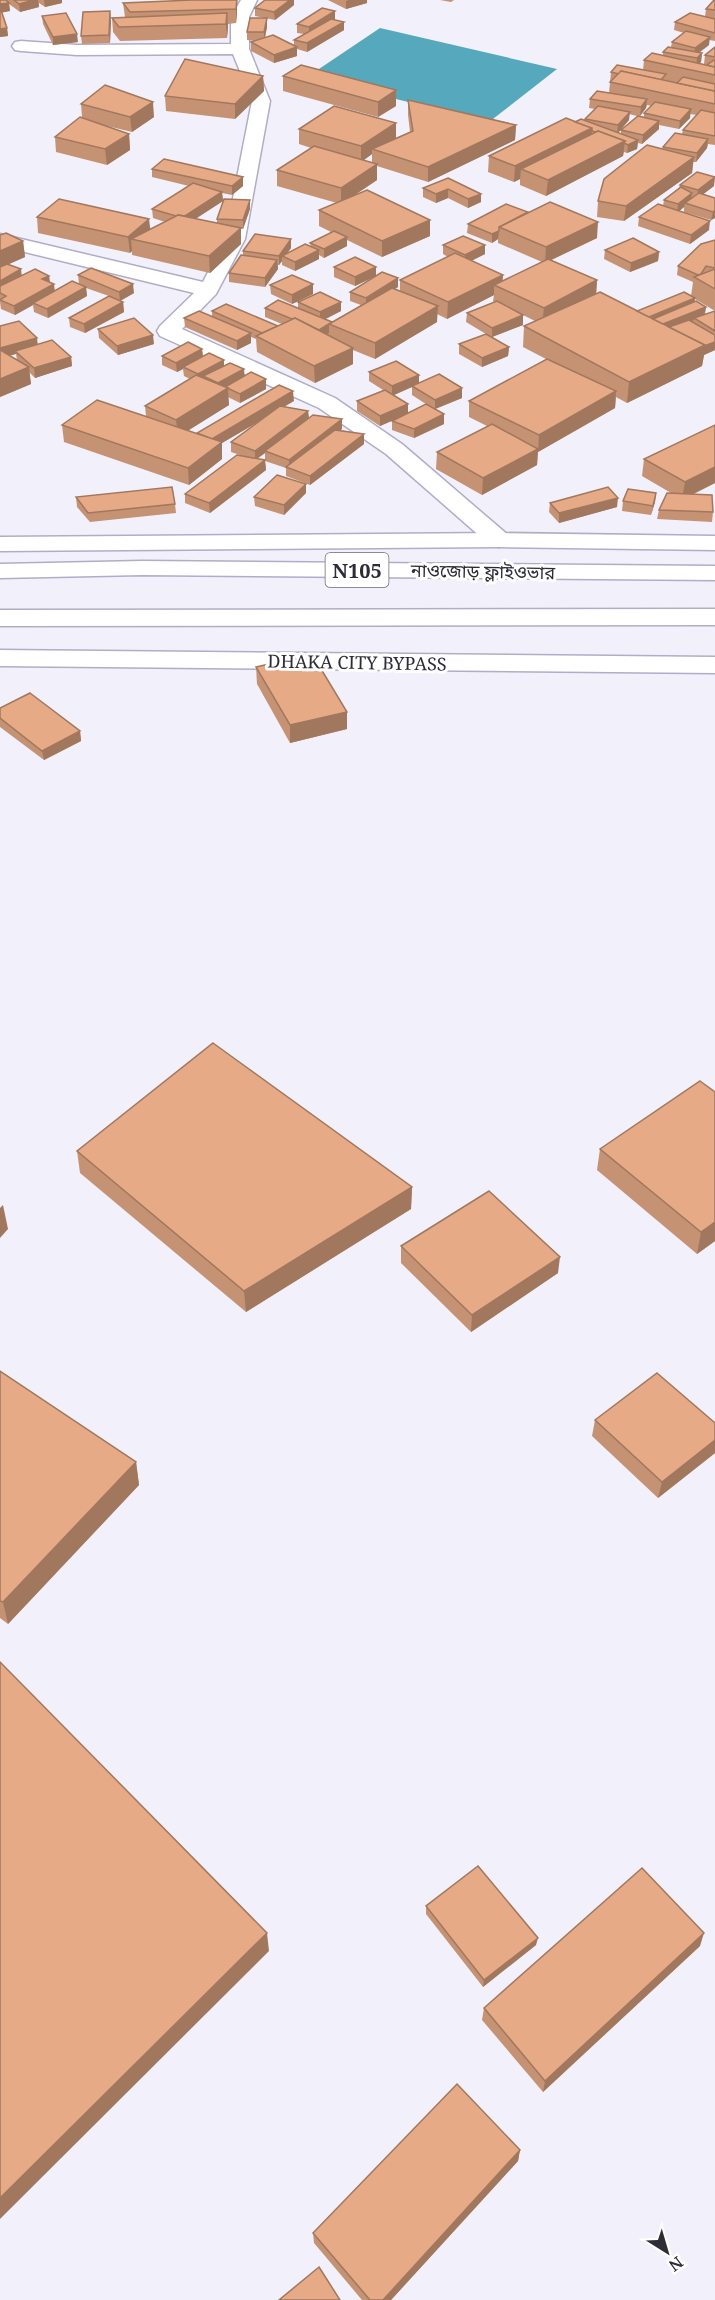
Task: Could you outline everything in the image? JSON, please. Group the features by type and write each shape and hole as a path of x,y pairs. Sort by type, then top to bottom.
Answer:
{"main road":[{"path":"249,0 240,17 240,49 261,101 235,239 209,290 168,332 327,403 394,449 499,540"},
{"path":"21,46 77,50 240,49"},
{"path":"0,240 209,290"},
{"path":"0,544 499,540 715,543"},
{"name":"নাওজোড় ফ্লাইওভার","path":"0,571 142,568 715,573"},
{"name":"N105","path":"0,618 715,617"},
{"name":"DHAKA CITY BYPASS","path":"0,658 715,665"}],"water":[{"path":"380,28 557,69 489,122 307,77"}],"building":[{"path":"0,0 6,0 9,3 0,4"},
{"path":"14,0 34,0 19,4"},
{"path":"237,0 236,9 130,12 123,3"},
{"path":"265,0 290,0 274,12 255,8"},
{"path":"714,0 715,10 706,9"},
{"path":"322,8 335,11 309,27 297,24"},
{"path":"1,10 7,28 0,29"},
{"path":"110,11 109,35 81,36 83,12"},
{"path":"66,13 77,34 53,37 42,16"},
{"path":"227,13 226,24 119,27 112,18"},
{"path":"690,13 715,19 715,33 675,22"},
{"path":"250,18 267,18 264,32 247,32"},
{"path":"331,19 344,22 307,43 294,40"},
{"path":"686,31 710,37 695,48 672,42"},
{"path":"273,35 297,47 274,55 251,42"},
{"path":"668,47 702,53 697,58 663,52"},
{"path":"715,47 715,57 705,55"},
{"path":"652,53 715,67 715,75 644,60"},
{"path":"185,59 263,76 235,104 165,96"},
{"path":"714,60 715,67 707,65"},
{"path":"301,65 396,90 378,102 283,76"},
{"path":"617,65 666,74 661,80 621,71 619,74 611,72"},
{"path":"621,71 715,91 715,104 610,82"},
{"path":"683,77 715,84 715,91 677,83"},
{"path":"105,85 153,102 130,117 81,104"},
{"path":"597,91 647,99 641,107 590,99"},
{"path":"408,100 516,125 428,167 372,149 413,131"},
{"path":"655,102 691,109 680,121 644,113"},
{"path":"334,106 396,123 361,146 299,129"},
{"path":"598,106 630,112 618,125 585,119"},
{"path":"701,110 715,113 715,136 683,130"},
{"path":"638,116 659,121 643,135 621,130"},
{"path":"80,117 129,134 105,149 55,137"},
{"path":"566,118 592,128 515,166 489,156"},
{"path":"581,119 638,140 628,145 624,143 625,141 592,131 592,128 575,122"},
{"path":"598,131 625,141 548,180 521,169"},
{"path":"675,133 708,139 697,153 663,147"},
{"path":"647,145 694,157 626,206 598,201 604,179"},
{"path":"314,146 377,164 341,188 277,170"},
{"path":"164,159 243,177 232,186 152,169"},
{"path":"697,172 715,177 698,190 680,185"},
{"path":"448,178 481,194 468,199 448,189 436,194 423,188"},
{"path":"193,183 222,192 185,216 176,216 152,209"},
{"path":"681,187 692,193 678,204 664,200"},
{"path":"367,190 430,220 382,241 319,210"},
{"path":"699,193 715,198 713,212 685,203"},
{"path":"59,199 149,219 128,237 37,217"},
{"path":"224,199 250,200 243,220 217,219"},
{"path":"550,202 598,222 546,247 499,227"},
{"path":"506,204 528,212 499,227 499,231 492,234 468,224"},
{"path":"658,204 710,221 691,235 639,217"},
{"path":"178,215 241,228 209,256 131,239"},
{"path":"334,231 347,237 324,249 310,243"},
{"path":"6,233 23,241 0,251 0,235"},
{"path":"255,234 291,239 279,256 243,251"},
{"path":"463,236 485,245 465,255 443,245"},
{"path":"633,238 659,252 631,263 605,250"},
{"path":"715,240 715,268 706,266 698,275 678,266 701,244"},
{"path":"305,244 319,250 295,262 282,256"},
{"path":"455,253 503,275 448,302 400,280"},
{"path":"241,255 277,260 265,278 229,273"},
{"path":"355,257 376,267 355,277 334,267"},
{"path":"548,259 597,280 544,308 494,285"},
{"path":"7,264 21,269 0,281 0,267"},
{"path":"91,268 133,284 119,292 78,275"},
{"path":"35,269 49,276 42,279 54,284 14,306 0,300 6,296 0,293 0,286"},
{"path":"715,269 715,289 694,277"},
{"path":"382,272 398,278 366,298 350,292"},
{"path":"292,275 313,284 292,295 270,285"},
{"path":"72,281 86,287 47,309 33,303"},
{"path":"392,288 438,306 375,343 329,324"},
{"path":"320,292 341,302 320,312 298,302"},
{"path":"600,292 705,345 629,382 524,326"},
{"path":"684,292 695,298 649,317 637,311"},
{"path":"109,296 123,302 84,324 69,318"},
{"path":"278,300 332,322 319,330 295,318 292,319 265,308"},
{"path":"497,301 523,315 492,328 467,313"},
{"path":"696,301 706,307 663,324 653,319"},
{"path":"226,304 278,326 262,333 212,311"},
{"path":"199,311 251,333 237,341 184,318"},
{"path":"715,311 715,331 694,318"},
{"path":"134,318 153,335 117,346 98,329"},
{"path":"295,318 353,348 314,366 256,336"},
{"path":"689,320 715,335 715,342 704,346 669,327"},
{"path":"19,321 37,338 0,348 0,326"},
{"path":"486,334 509,347 482,358 459,344"},
{"path":"52,340 71,357 34,368 15,351"},
{"path":"188,342 202,349 176,363 162,356"},
{"path":"0,350 29,367 0,379"},
{"path":"209,353 224,360 198,374 183,367"},
{"path":"547,359 616,391 539,435 469,401"},
{"path":"396,361 419,375 392,386 369,372"},
{"path":"230,363 244,369 218,383 203,376"},
{"path":"251,372 266,379 240,394 225,387"},
{"path":"439,374 462,388 435,400 412,386"},
{"path":"196,375 228,388 176,420 145,406"},
{"path":"279,385 293,391 212,439 197,433"},
{"path":"385,390 408,404 380,416 357,401"},
{"path":"97,400 222,442 188,468 62,425"},
{"path":"426,404 444,414 414,429 392,421"},
{"path":"280,406 308,411 255,451 231,442"},
{"path":"313,415 342,419 289,460 265,451"},
{"path":"492,424 538,449 483,478 437,452"},
{"path":"715,425 715,467 685,482 644,459"},
{"path":"335,430 364,434 310,476 286,467"},
{"path":"237,455 265,460 209,503 185,494"},
{"path":"277,475 306,484 284,505 254,497"},
{"path":"172,487 175,504 88,513 76,497"},
{"path":"608,487 618,498 559,513 550,503"},
{"path":"628,489 656,493 653,506 623,501"},
{"path":"667,493 712,495 713,512 659,510"},
{"path":"312,654 347,712 290,725 256,667"},
{"path":"30,693 80,731 42,751 0,718 0,708"},
{"path":"213,1043 412,1187 244,1291 77,1151"},
{"path":"700,1081 715,1092 715,1222 701,1232 600,1149"},
{"path":"489,1191 560,1257 472,1315 401,1246"},
{"path":"0,1371 136,1462 3,1602 0,1601"},
{"path":"657,1373 715,1423 715,1440 662,1482 595,1420"},
{"path":"0,1662 267,1933 0,2198"},
{"path":"478,1866 538,1938 484,1980 426,1906"},
{"path":"642,1868 704,1933 545,2081 484,2008"},
{"path":"457,2084 520,2150 383,2300 370,2300 313,2233"},
{"path":"319,2267 340,2300 279,2300"}]}
